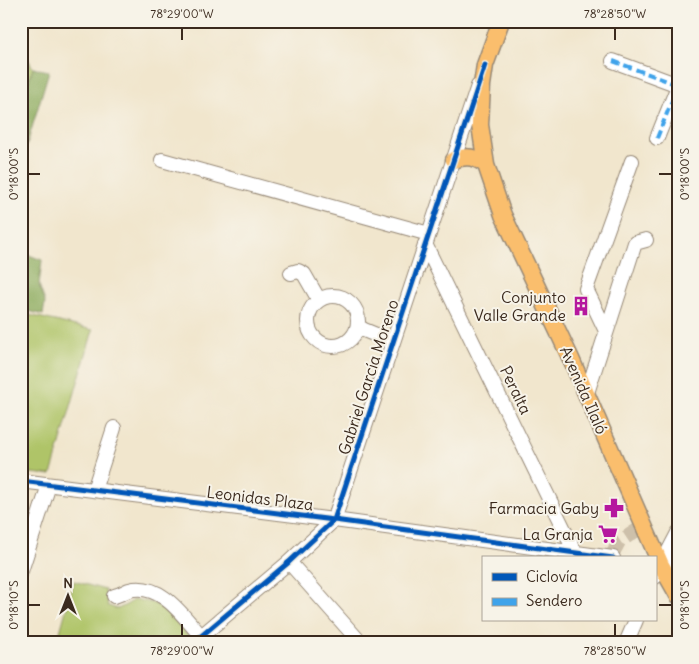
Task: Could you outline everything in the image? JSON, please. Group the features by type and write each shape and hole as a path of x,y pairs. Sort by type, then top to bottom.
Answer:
{"main road":[{"name":"Gabriel García Moreno","path":"485,64 501,21"},
{"name":"Avenida Ilaló","path":"485,64 480,112 482,145 486,165 503,215 571,359 652,556"},
{"path":"454,160 462,157 471,157 480,160 486,165"},
{"name":"Avenida Ilaló","path":"657,568 678,595"}],"street":[{"path":"613,61 678,85 657,138"},
{"name":"Gabriel García Moreno","path":"197,639 289,562 334,520 485,64"},
{"path":"162,160 427,239"},
{"path":"606,331 586,288 632,161"},
{"name":"Peralta","path":"427,239 575,552"},
{"path":"586,396 636,243 646,240"},
{"path":"291,273 298,271 304,274 319,300"},
{"path":"333,296 349,302 355,308 358,326 355,334 349,341 341,345 332,346 316,340 310,332 308,315 312,306 319,300 333,296"},
{"path":"358,326 393,342"},
{"path":"571,359 583,361 594,357 600,351"},
{"path":"94,490 114,428"},
{"name":"Leonidas Plaza","path":"21,481 613,556"},
{"path":"22,566 49,484"},
{"path":"657,568 678,533"},
{"path":"289,562 362,642"},
{"path":"657,568 678,567"},
{"path":"114,596 130,590 153,591 165,596 197,639"},
{"path":"626,643 635,622"}],"green space":[{"path":"21,46 33,68 21,106"},
{"path":"33,68 49,71 21,164 21,104"},
{"path":"21,252 42,260 39,285 45,302 43,315 21,309"},
{"path":"21,313 93,330 51,475 21,472"},
{"path":"74,581 105,590 108,606 118,609 134,599 165,608 189,637 182,643 57,643"}],"tunnel":[{"path":"613,553 619,542 637,530"}],"marked path":[{"path":"613,61 678,85"},
{"path":"657,138 678,86"}],"cycle path":[{"path":"193,643 289,562 334,520 485,65"},
{"path":"21,481 334,520 598,556"}],"place":[{"name":"Conjunto Valle Grande","path":"581,306"},
{"name":"Farmacia Gaby","path":"614,508"},
{"name":"La Granja","path":"608,534"}]}
